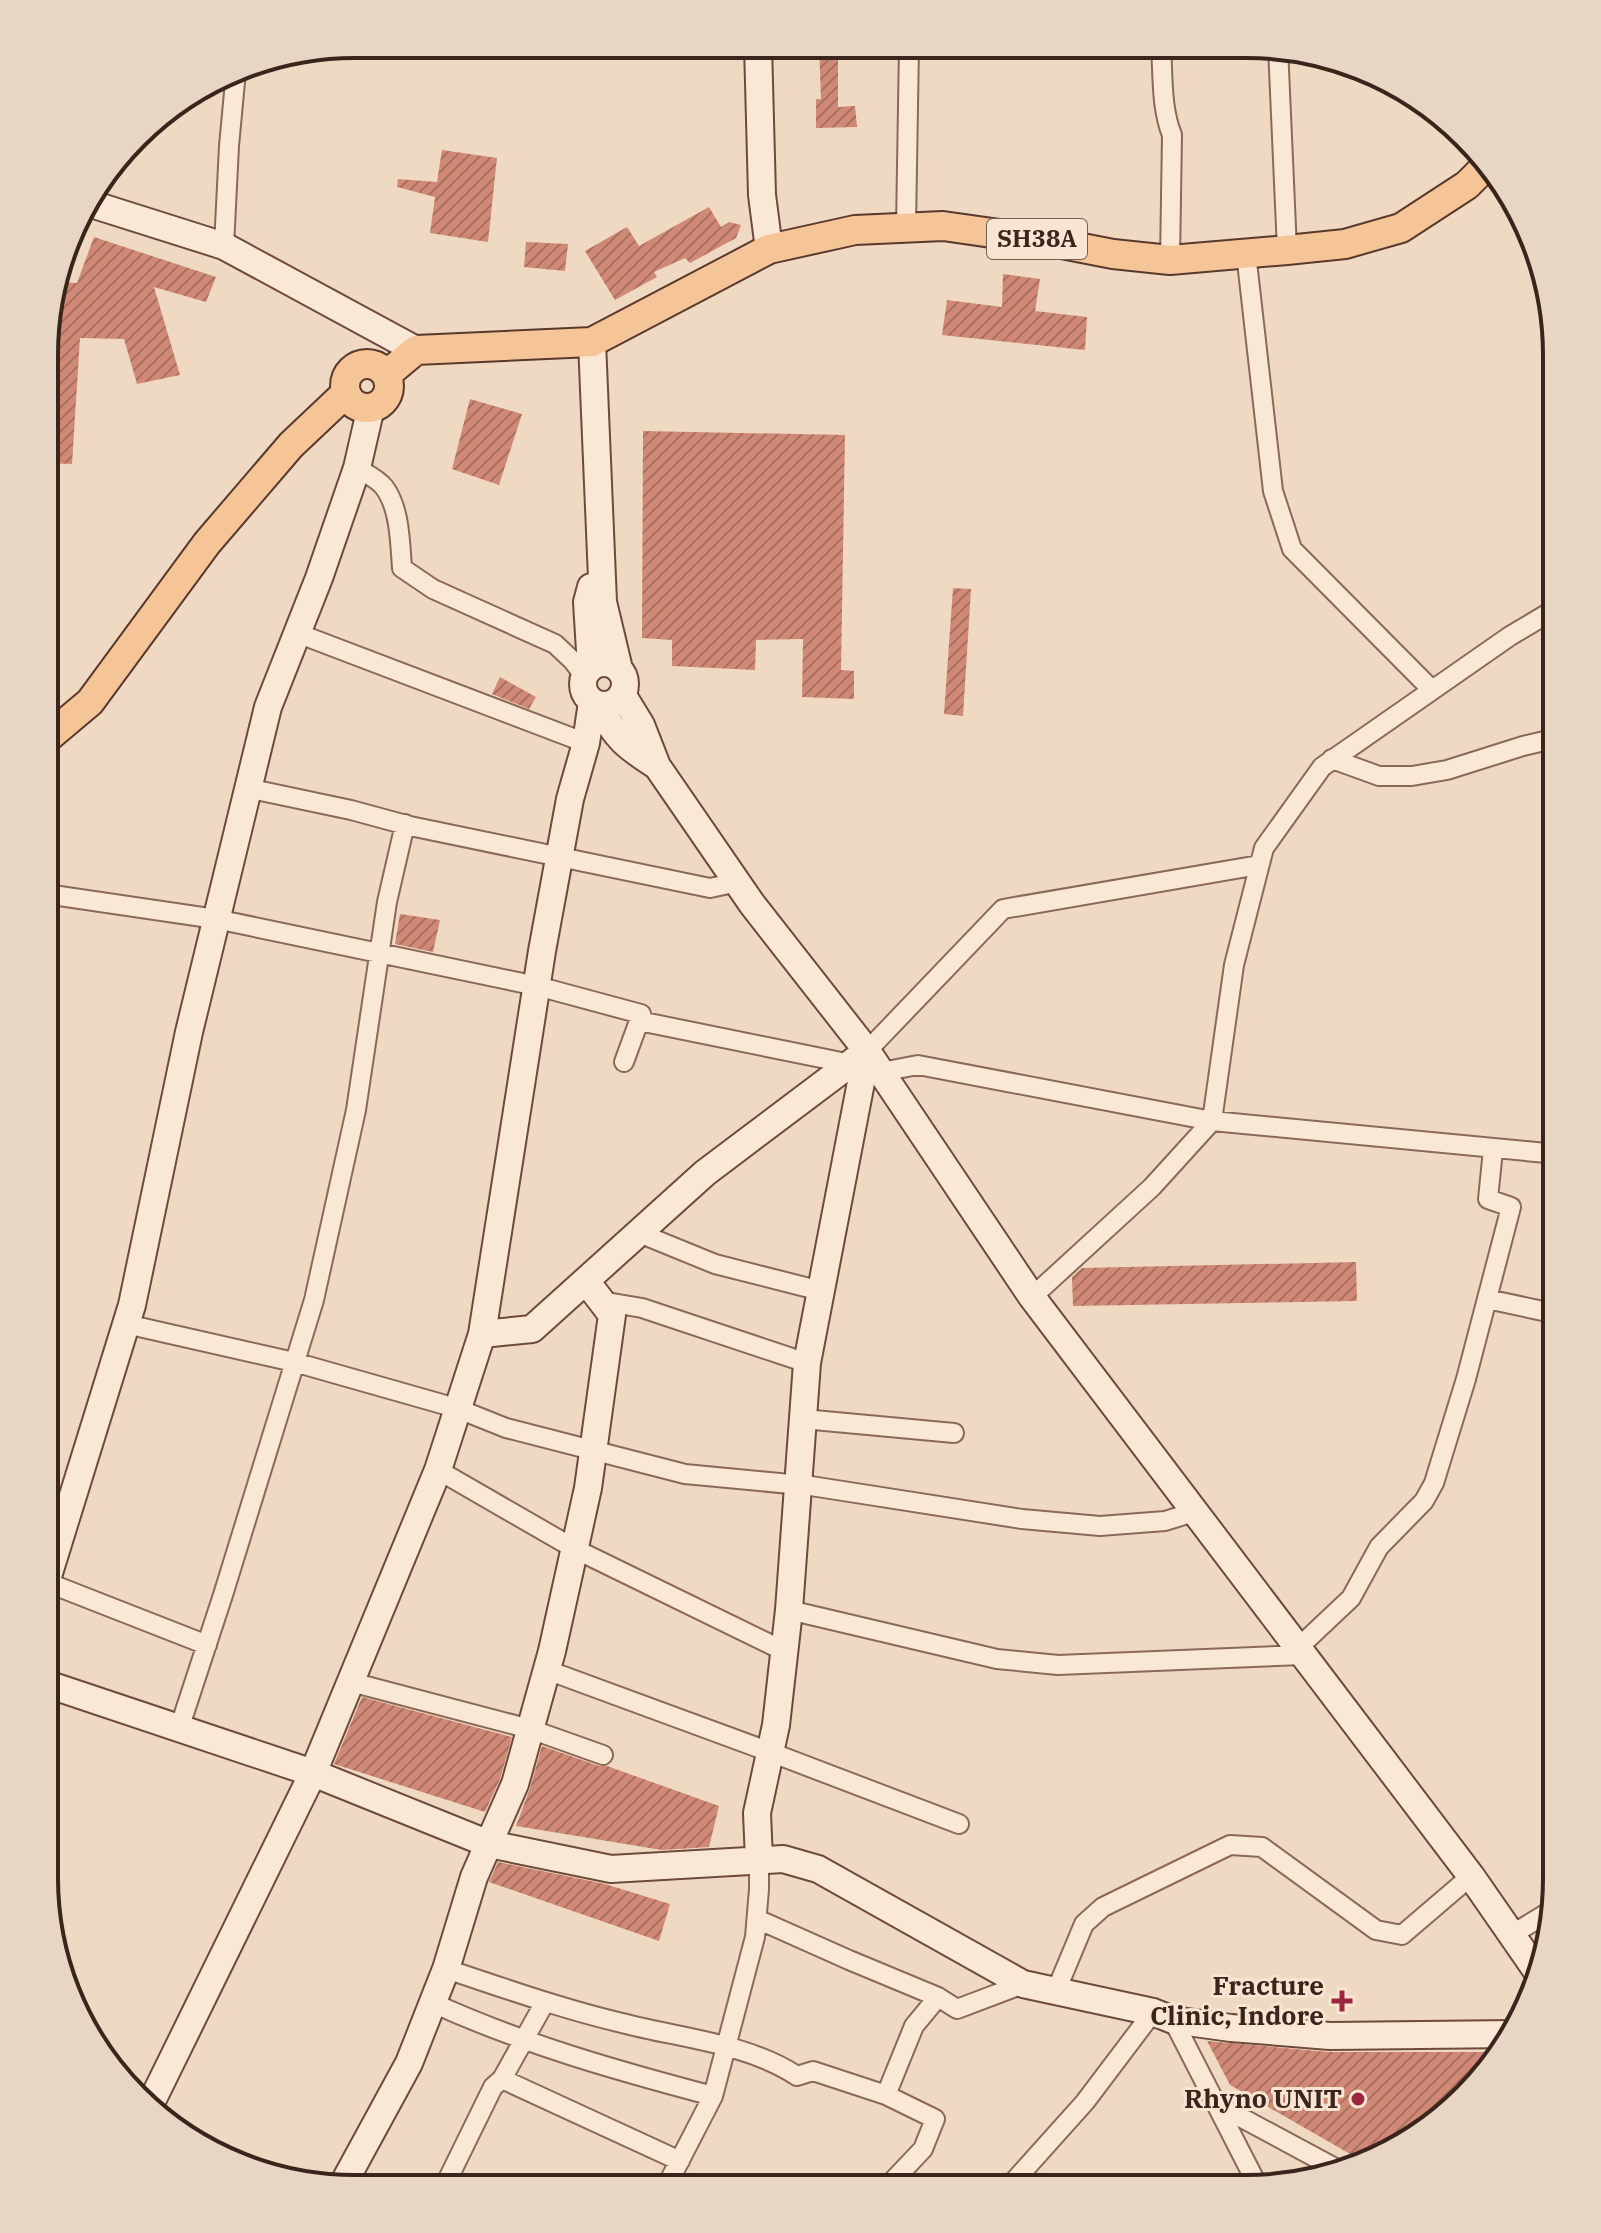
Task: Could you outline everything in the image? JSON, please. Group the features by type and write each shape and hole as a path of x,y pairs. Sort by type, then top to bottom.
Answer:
{"main road":[{"name":"SH38A","path":"592,342 769,249 855,230 943,226 1113,254 1170,260 1287,250 1345,244 1401,228 1467,185 1480,172"},
{"path":"386,375 416,350 592,342"},
{"path":"372,365 386,375 389,388 378,405 365,408 354,403 346,393 347,376 355,367 372,365"},
{"path":"58,729 90,702 207,543 291,445 346,393"}],"street":[{"path":"758,58 762,195 769,249"},
{"path":"906,227 909,58"},
{"path":"1162,58 1164,99 1172,135 1170,260"},
{"path":"1279,60 1287,250"},
{"path":"224,246 235,84"},
{"path":"98,206 224,246 416,350"},
{"path":"1246,253 1273,491 1292,549 1432,690"},
{"path":"154,2097 313,1773 438,1470 482,1334 570,799 586,743 608,692 592,342"},
{"path":"58,1542 132,1305 189,1032 268,707 319,578 357,468 371,407"},
{"path":"357,468 383,485 393,505 402,568 433,589 555,644 588,671"},
{"path":"601,549 587,602 588,671 583,690 608,692"},
{"path":"1032,1297 1152,1187 1212,1121 1234,965 1264,848 1322,767 1543,616"},
{"path":"297,633 586,743"},
{"path":"588,671 605,663 608,692 641,725 657,766 1032,1297 1471,1876 1531,1962"},
{"path":"1332,759 1379,776 1412,776 1447,770 1543,741"},
{"path":"247,788 710,888 738,882"},
{"path":"179,1729 314,1300 356,1110 387,902 405,824"},
{"path":"482,1334 532,1329 593,1291 639,1233 705,1173 866,1062 1003,909 1259,865"},
{"path":"58,896 216,919 537,986 641,1014"},
{"path":"624,1062 639,1021 866,1062 918,1065 1212,1121 1543,1153"},
{"path":"672,2175 713,2096 755,1937 759,1860 757,1813 776,1725 789,1610 807,1363 866,1062"},
{"path":"789,1610 997,1659 1058,1665 1301,1652 1351,1598 1379,1547 1424,1501 1434,1483 1466,1379 1511,1207 1488,1199 1493,1150"},
{"path":"639,1233 715,1264 821,1291"},
{"path":"593,1291 807,1363"},
{"path":"348,2175 409,2063 433,2003 474,1877 515,1784 547,1670 588,1488 612,1315 593,1291"},
{"path":"1487,1299 1543,1311"},
{"path":"126,1324 294,1362 456,1408 506,1428 685,1474 798,1485 1022,1519 1100,1526 1165,1521 1194,1512"},
{"path":"803,1419 954,1433"},
{"path":"438,1470 575,1549 784,1651"},
{"path":"58,1589 207,1645"},
{"path":"547,1670 959,1824"},
{"path":"351,1682 530,1729 603,1755"},
{"path":"58,1688 313,1773 489,1844 611,1869 783,1859 818,1869 1023,1984 1231,2028 1330,2036 1498,2034"},
{"path":"1056,1991 1084,1924 1103,1907 1230,1845 1262,1847 1376,1930 1402,1935 1471,1876"},
{"path":"1511,1935 1540,1918"},
{"path":"757,1919 938,1997 957,2009 1023,1984"},
{"path":"446,1969 620,2023 726,2047 777,2063 797,2076 813,2071 886,2095 935,2119 923,2149 898,2175"},
{"path":"886,2095 914,2026 938,1997"},
{"path":"450,2175 493,2087 502,2079 545,2002"},
{"path":"433,2003 524,2040 607,2068 713,2096"},
{"path":"1163,2016 1216,2104 1252,2175"},
{"path":"1020,2175 1163,2016"},
{"path":"502,2079 680,2161"},
{"path":"1216,2104 1327,2164"}],"building":[{"path":"819,58 838,58 838,107 855,106 857,127 816,128 816,99 821,99"},
{"path":"442,150 497,158 488,242 430,233 435,197 397,187 398,179 437,182"},
{"path":"709,207 721,227 729,222 741,225 736,238 690,263 685,258 654,272 657,277 615,300 585,251 627,227 639,246"},
{"path":"94,237 216,277 206,302 154,287 180,375 137,384 124,339 80,338 72,464 58,463 61,316 67,282 77,283"},
{"path":"526,242 568,244 565,271 524,267"},
{"path":"1003,274 1040,279 1035,311 1087,317 1085,350 942,335 947,300 1002,307"},
{"path":"470,399 522,414 499,485 452,469"},
{"path":"643,431 845,435 841,670 854,671 854,699 802,697 803,639 756,640 755,670 672,666 672,640 642,638"},
{"path":"953,588 971,589 963,716 944,714"},
{"path":"500,677 536,697 529,709 492,694"},
{"path":"400,914 440,920 433,952 395,944"},
{"path":"1356,1262 1357,1301 1073,1306 1072,1277 1082,1268"},
{"path":"362,1697 512,1737 500,1779 485,1812 334,1764"},
{"path":"542,1746 719,1806 709,1847 662,1850 516,1826"},
{"path":"498,1862 605,1884 670,1904 659,1941 489,1882"},
{"name":"Rhyno UNIT","path":"1207,2041 1329,2052 1487,2052 1456,2088 1427,2114 1394,2135 1352,2155 1230,2085"}],"place":[{"name":"Fracture Clinic, Indore","path":"1342,2001"},
{"name":"Rhyno UNIT","path":"1358,2099"}]}
